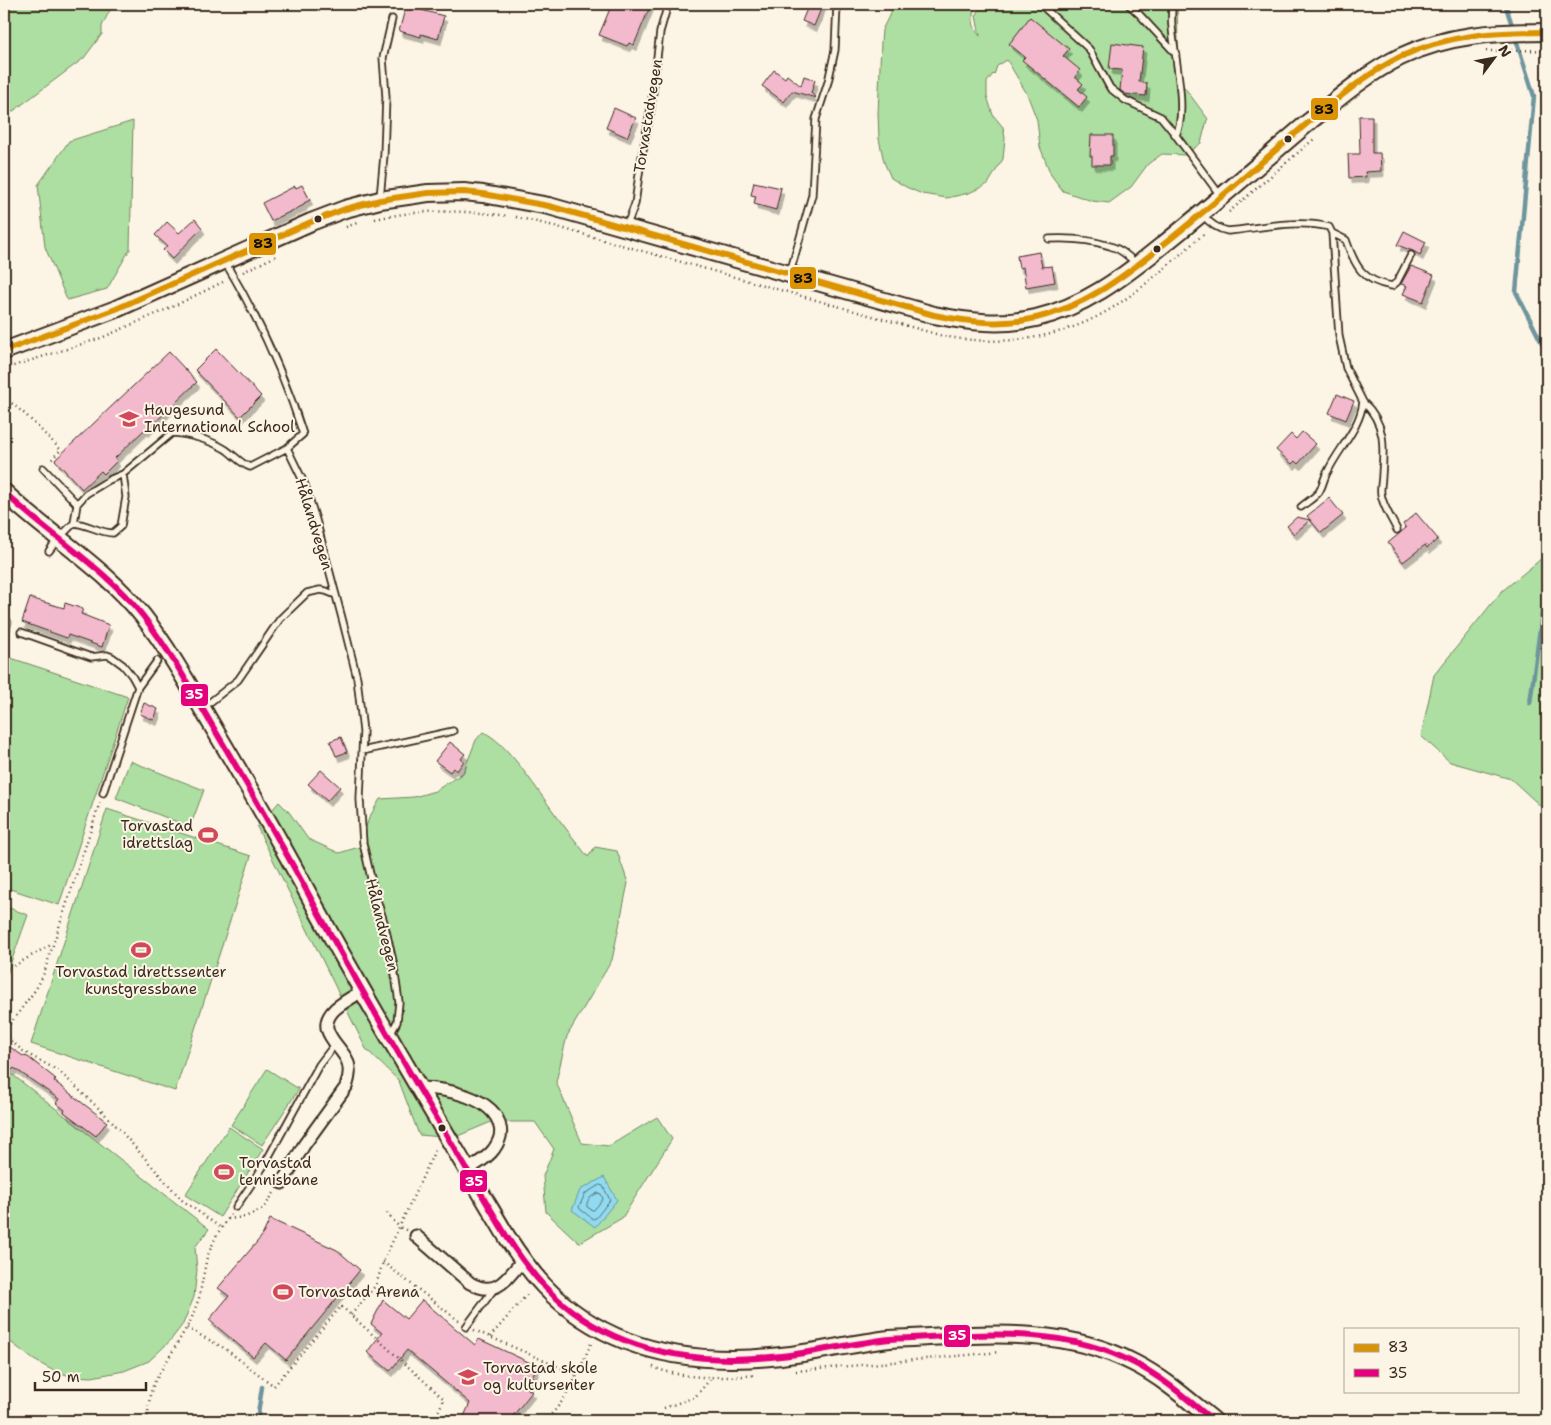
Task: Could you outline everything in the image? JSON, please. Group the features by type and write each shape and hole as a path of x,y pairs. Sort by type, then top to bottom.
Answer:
{"main road":[{"path":"4,351 116,309 311,222 345,209 380,200 428,193 464,192 483,194 549,206 934,315 998,323 1034,319 1070,307 1097,293 1137,266 1356,84 1400,57 1435,44 1462,37 1510,32 1547,32"},
{"path":"4,492 54,545 100,571 137,609 158,637 203,709 275,832 362,991 522,1260 545,1287 579,1315 616,1336 656,1351 689,1357 726,1359 783,1356 890,1339 991,1335 1046,1336 1094,1346 1136,1363 1168,1384 1214,1421"}],"street":[{"path":"282,1183 304,1145 346,1088 349,1071 347,1060 328,1034 328,1026 331,1014 336,1008 362,991"},
{"path":"419,1088 437,1088 482,1103 491,1109 497,1118 501,1132 496,1147 488,1156 468,1170"},
{"path":"416,1236 478,1288 488,1289 503,1282 522,1260"}],"lane":[{"name":"Torvastadvegen","path":"626,227 635,204 651,108 660,32 668,4"},
{"path":"1040,4 1074,33 1089,49 1110,88 1126,100 1160,117 1176,135 1221,197"},
{"path":"1128,4 1176,54"},
{"path":"1172,4 1172,26 1180,100 1180,120 1176,135"},
{"path":"789,275 812,195 816,119 828,82 835,50 837,5"},
{"path":"380,200 386,97 383,58 392,19"},
{"path":"1202,213 1209,222 1219,229 1228,231 1280,225 1314,224 1329,227 1332,233 1338,336 1346,368 1363,402 1378,422 1383,439 1384,458 1381,494 1387,512 1397,530"},
{"path":"1332,233 1346,240 1353,261 1364,275 1378,284 1392,286 1397,282 1411,255"},
{"path":"1049,239 1083,241 1110,246 1120,250 1137,266"},
{"path":"54,545 74,523 77,504 86,494 122,474 172,432 186,434 222,447 246,466 250,467 287,448 303,434 292,400 266,338 224,260"},
{"path":"1301,507 1320,491 1327,471 1343,444 1358,424 1363,402"},
{"name":"Hålandvegen","path":"287,448 305,485 316,520 357,678 362,722 360,799 363,843 384,922 400,1002 396,1022 389,1036"},
{"path":"43,468 77,504"},
{"path":"74,523 92,526 105,533 113,533 121,526 126,497 122,474"},
{"path":"203,709 238,680 280,619 307,593 320,590 336,595"},
{"path":"21,632 91,657 107,655 112,657 123,665 138,687"},
{"path":"103,793 138,687 157,661"},
{"path":"362,752 454,730"},
{"path":"236,1207 263,1167 319,1066 334,1044"},
{"path":"466,1327 495,1287"}],"path":[{"path":"4,397 26,415 61,450 43,468"},
{"path":"103,793 42,976 36,989 4,1033 24,1052 59,1071 110,1119 182,1200 221,1228"},
{"path":"14,966 53,944"},
{"path":"351,1315 376,1285 383,1262 436,1148 440,1155"},
{"path":"228,1219 246,1217 263,1208 282,1183"},
{"path":"147,1421 150,1395 154,1383 187,1328 199,1298 207,1258 221,1228 236,1207"},
{"path":"387,1213 399,1227"},
{"path":"383,1262 466,1327 577,1375"},
{"path":"490,1337 530,1291 535,1296"},
{"path":"187,1328 224,1348 274,1386 342,1306 444,1399 434,1421"},
{"path":"544,1421 557,1408 577,1375 593,1340 598,1343"},
{"path":"788,1372 1002,1352"},
{"path":"648,1365 675,1374 712,1377 759,1375"},
{"path":"664,1408 694,1397 712,1377"}],"green space":[{"path":"4,4 113,4 102,26 102,34 84,58 4,118"},
{"path":"892,4 975,4 973,21 980,36 976,16 983,4 1177,4 1179,80 1208,119 1201,143 1185,155 1162,154 1148,164 1131,187 1109,203 1092,201 1063,191 1051,175 1040,147 1037,120 1027,94 1007,60 997,66 994,75 987,82 987,96 993,115 1003,127 1005,138 1003,159 988,184 969,193 947,198 922,194 906,187 891,178 884,162 879,139 878,114 882,30 893,8"},
{"path":"133,121 130,249 107,289 67,300 45,247 38,185 69,141"},
{"path":"1547,554 1547,812 1511,779 1450,762 1421,736 1434,675 1501,592"},
{"path":"4,603 12,622 7,643 4,646"},
{"path":"5,656 128,697 59,905 4,887"},
{"path":"483,732 492,737 510,754 588,857 595,847 617,851 628,883 612,960 567,1036 556,1082 582,1143 609,1146 657,1117 672,1139 622,1218 579,1243 546,1212 543,1176 554,1149 535,1122 491,1122 453,1138 419,1135 399,1081 366,1049 257,827 279,802 289,812 308,839 339,853 359,847 369,818 380,799 414,797 435,791 463,773 476,740"},
{"path":"130,761 204,790 190,827 116,798"},
{"name":"Torvastad idrettssenter kunstgressbane","path":"107,809 251,856 175,1091 31,1044"},
{"path":"4,906 28,915 4,982"},
{"path":"4,1068 209,1229 195,1247 197,1270 194,1297 183,1324 170,1341 149,1361 124,1371 92,1377 70,1376 52,1370 34,1360 4,1337"},
{"path":"267,1069 299,1089 262,1145 231,1125"},
{"name":"Torvastad tennisbane","path":"229,1127 263,1149 220,1217 185,1195"}],"water":[{"path":"604,1177 617,1200 595,1227 572,1210 580,1190"}],"building":[{"path":"612,4 651,4 634,45 629,43 627,46 599,35"},
{"path":"809,4 823,4 814,26 802,21"},
{"path":"406,6 444,16 438,39 399,31"},
{"path":"1030,17 1069,49 1063,56 1080,70 1075,77 1083,84 1078,89 1087,97 1079,107 1022,60 1025,57 1009,44"},
{"path":"1112,43 1143,47 1139,82 1147,83 1146,96 1125,94 1120,90 1122,70 1109,69"},
{"path":"774,70 785,78 787,75 801,86 804,76 815,80 811,93 816,98 792,91 784,102 762,86"},
{"path":"614,108 636,118 627,137 606,128"},
{"path":"1359,116 1372,116 1372,153 1380,153 1381,171 1365,172 1366,177 1349,178 1348,154 1360,154"},
{"path":"1091,135 1113,135 1113,156 1110,156 1110,165 1092,165 1092,156 1090,156"},
{"path":"754,182 781,188 776,210 754,204 756,196 751,195"},
{"path":"302,185 310,200 304,203 304,205 271,221 262,203 295,186 296,188"},
{"path":"195,219 202,228 172,259 163,250 167,246 155,235 167,222 179,233"},
{"path":"1404,231 1426,242 1420,255 1397,245"},
{"path":"1039,252 1042,267 1052,266 1055,282 1026,287 1023,267 1019,268 1017,256"},
{"path":"1411,266 1434,275 1423,302 1403,294 1407,286 1401,284"},
{"path":"216,349 261,396 240,417 195,370"},
{"path":"169,352 197,382 115,458 117,461 104,474 101,471 82,489 55,460"},
{"path":"1337,394 1354,401 1346,420 1329,413"},
{"path":"1302,432 1316,444 1298,464 1295,461 1292,464 1276,450 1291,434 1296,439"},
{"path":"1329,498 1343,515 1321,533 1307,516"},
{"path":"1416,513 1438,539 1427,548 1425,545 1403,562 1388,543 1406,528 1403,524"},
{"path":"1297,517 1310,520 1294,534 1287,526"},
{"path":"30,598 64,608 65,603 83,609 81,614 109,625 102,647 68,635 67,638 22,622"},
{"path":"144,703 158,709 154,720 140,714"},
{"path":"341,737 347,752 336,756 330,741"},
{"path":"450,742 465,754 461,759 464,761 457,771 453,768 450,772 435,761"},
{"path":"321,770 340,787 327,801 308,784"},
{"path":"10,1047 23,1056 28,1057 56,1079 54,1081 107,1122 96,1136 64,1112 65,1110 56,1103 59,1099 14,1068 12,1070 4,1064 4,1055"},
{"name":"Torvastad Arena","path":"270,1219 337,1250 360,1270 286,1360 266,1343 253,1357 209,1320 229,1296 218,1288 262,1236"},
{"path":"383,1300 406,1319 422,1300 475,1345 479,1339 537,1366 527,1388 532,1392 509,1421 462,1421 470,1403 407,1350 390,1371 367,1352 382,1333 371,1324"}],"waterway":[{"path":"1505,4 1513,28"},
{"path":"1515,36 1534,96 1516,292 1547,353"},
{"path":"1530,703 1547,577"},
{"path":"257,1421 262,1387"}],"transit line":[{"name":"83","path":"4,351 116,309 311,222 345,209 380,200 428,193 464,192 483,194 549,206 934,315 985,322 1010,322 1036,318 1070,307 1086,299 1131,270 1198,217 1310,121 1364,79 1400,57 1418,49 1454,39 1490,34 1547,32"},
{"name":"35","path":"4,492 128,598 163,644 242,776 363,993 507,1237 544,1286 569,1308 595,1326 624,1340 654,1350 684,1356 716,1359 781,1356 890,1339 952,1336 1014,1335 1045,1337 1075,1342 1105,1350 1156,1375 1214,1421"}],"place":[{"name":"Haugesund International School","path":"129,419"},
{"name":"Torvastad idrettslag","path":"208,835"},
{"name":"Torvastad idrettssenter kunstgressbane","path":"141,950"},
{"name":"Torvastad tennisbane","path":"224,1172"},
{"name":"Torvastad Arena","path":"283,1292"},
{"name":"Torvastad skole og kultursenter","path":"468,1377"}]}
